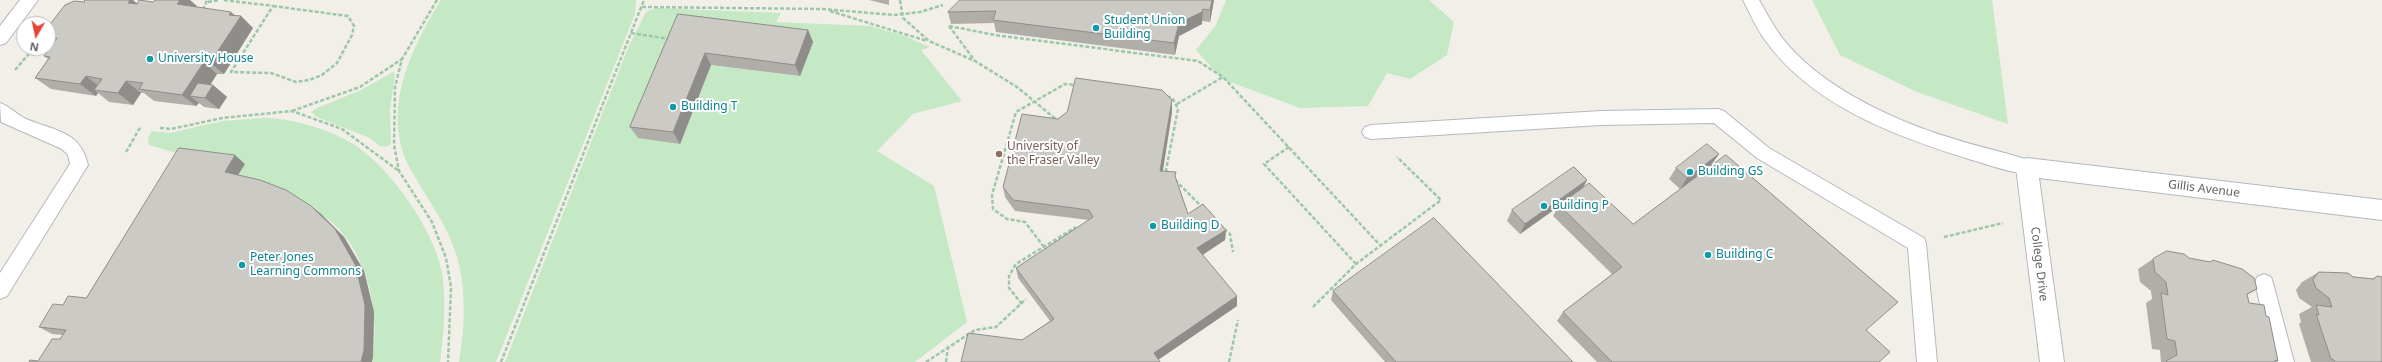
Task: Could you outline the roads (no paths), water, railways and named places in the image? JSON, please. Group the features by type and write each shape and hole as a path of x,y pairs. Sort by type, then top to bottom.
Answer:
{"street":[{"name":"Gillis Avenue","path":"2027,166 2382,210"},
{"name":"College Drive","path":"2027,166 2052,362"}],"lane":[{"path":"0,38 30,0"},
{"path":"1751,0 1777,46 1812,78 1858,107 1909,131 1963,150 2027,166"},
{"path":"0,110 4,115 24,126 58,138 74,149 79,165 0,290"},
{"path":"1372,132 1601,118 1718,116 1763,153 1917,244 1927,362"},
{"path":"2264,282 2284,362"}],"place":[{"name":"Student Union Building","path":"1096,28"},
{"name":"University House","path":"150,59"},
{"name":"Building T","path":"673,107"},
{"name":"University of the Fraser Valley","path":"999,154"},
{"name":"Building GS","path":"1690,172"},
{"name":"Building P","path":"1544,206"},
{"name":"Building D","path":"1153,226"},
{"name":"Building C","path":"1708,255"},
{"name":"Peter Jones Learning Commons","path":"242,265"}]}
